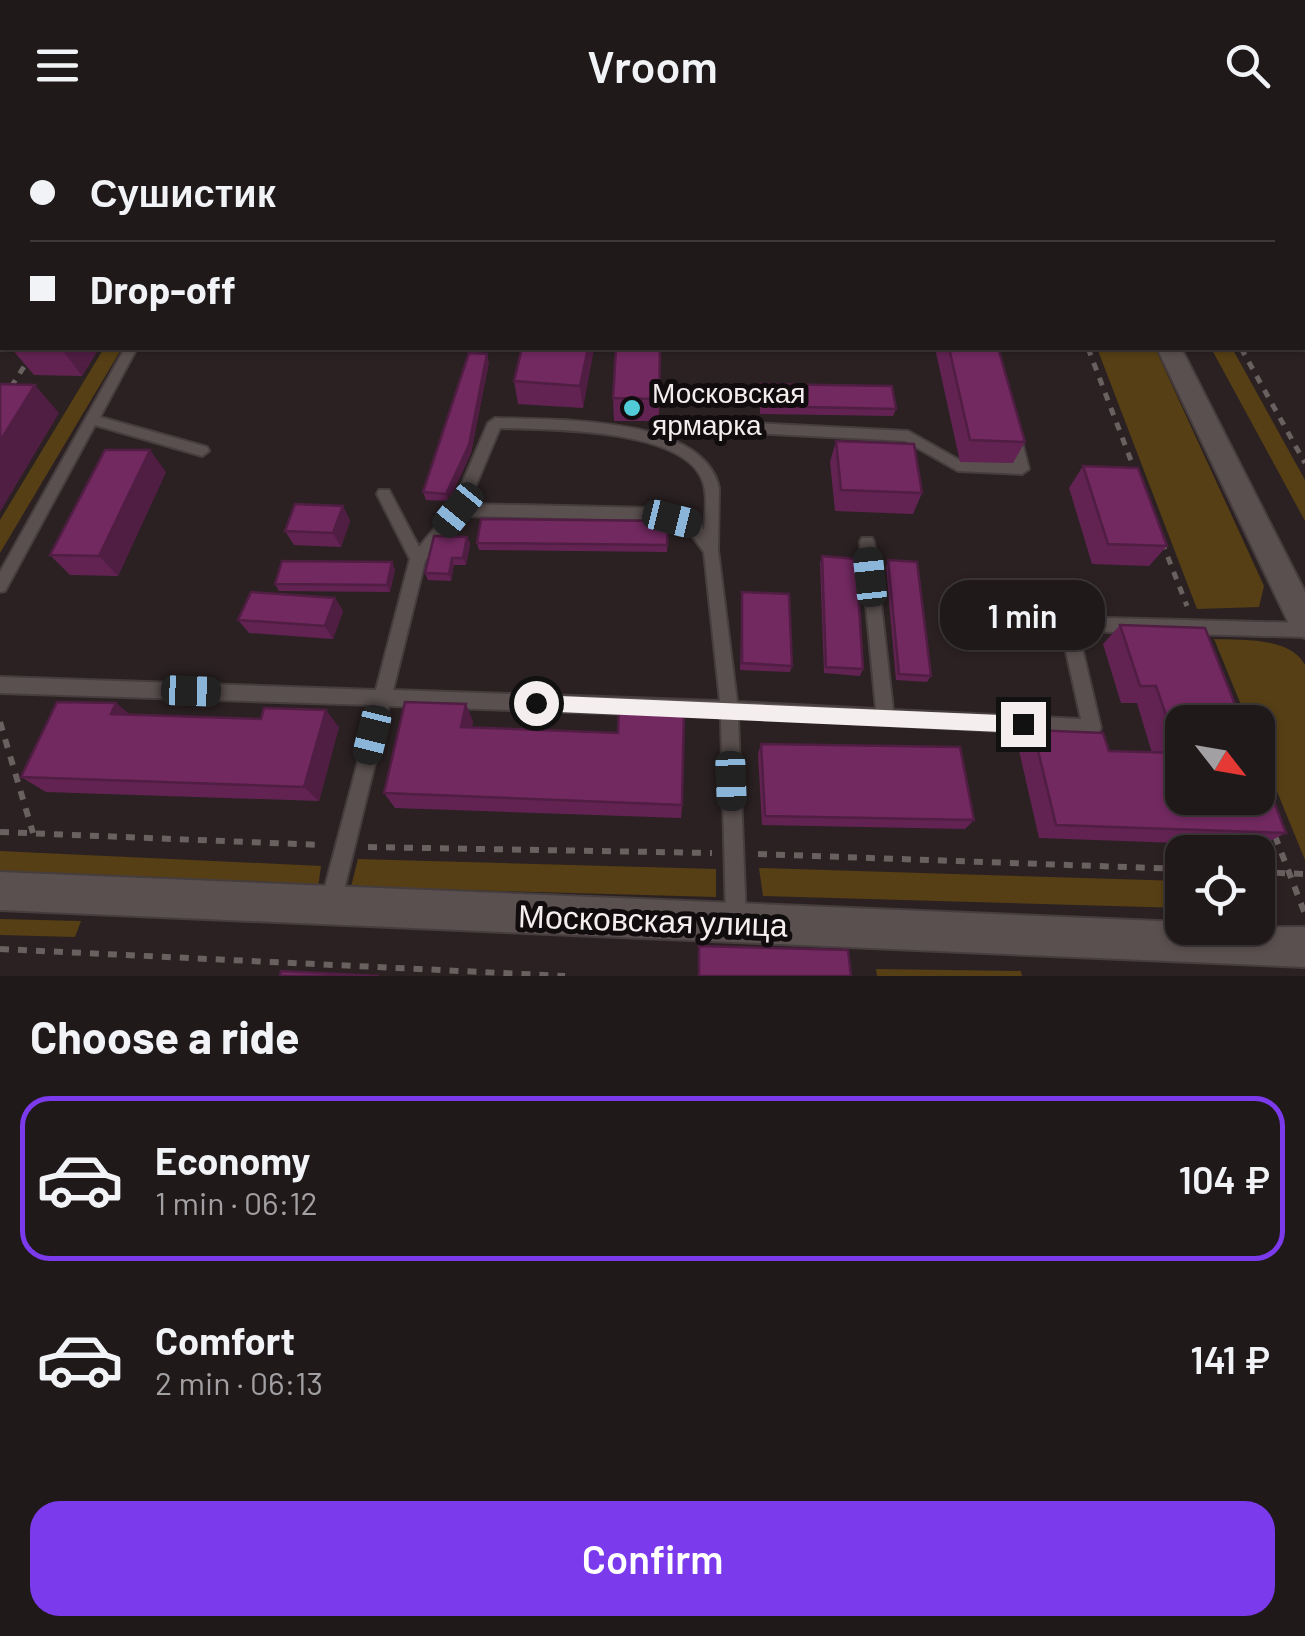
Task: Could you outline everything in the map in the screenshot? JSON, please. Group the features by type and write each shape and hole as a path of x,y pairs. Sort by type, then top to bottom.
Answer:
{"street":[{"path":"1170,350 1305,627"},
{"name":"Московская улица","path":"0,891 330,908 736,920 1305,946"}],"lane":[{"path":"0,586 131,350"},
{"path":"751,428 908,436 958,466 1022,469 1008,417"},
{"path":"91,419 202,451"},
{"path":"330,908 418,559 458,510 494,423 578,427 664,440 692,457 710,478 711,550 729,709 736,920"},
{"path":"384,494 418,559"},
{"path":"458,510 652,514 692,524 711,550"},
{"path":"867,542 885,717"},
{"path":"0,685 729,709 1092,728 1068,624 1305,627"}],"path":[{"path":"9,389 36,350"},
{"path":"1089,350 1138,478"},
{"path":"1241,350 1305,463"},
{"path":"1159,534 1194,627"},
{"path":"0,722 33,833"},
{"path":"1270,824 1305,914"},
{"path":"0,832 344,846 733,853 1165,868"},
{"path":"1275,873 1305,874"},
{"path":"0,949 565,976"}],"shaded area":[{"path":"103,350 121,350 0,553 0,520"},
{"path":"1098,350 1156,350 1264,586 1259,607 1197,609"},
{"path":"1212,350 1233,350 1305,480 1305,521"},
{"path":"1214,639 1277,645 1289,649 1305,665 1305,860 1275,787 1275,705 1241,705"},
{"path":"0,851 321,866 318,888 0,875"},
{"path":"358,859 716,869 716,897 351,887"},
{"path":"759,868 1165,880 1165,908 763,896"},
{"path":"0,919 81,921 75,937 0,935"},
{"path":"876,969 1021,971 1022,976 877,976"}],"building":[{"path":"522,350 588,350 580,386 514,381"},
{"path":"616,350 660,350 659,399 613,398"},
{"path":"949,350 999,350 1025,442 970,440"},
{"path":"469,353 487,354 469,445 446,494 423,492"},
{"path":"0,384 35,385 0,441"},
{"path":"760,384 892,386 896,409 762,406"},
{"path":"836,441 914,444 922,493 841,490"},
{"path":"105,450 150,450 99,556 50,555"},
{"path":"1083,466 1138,468 1167,546 1108,544"},
{"path":"295,504 343,506 333,533 285,531"},
{"path":"481,519 668,521 667,545 477,543"},
{"path":"434,536 467,537 463,558 452,558 449,574 425,573"},
{"path":"822,556 856,559 863,669 826,667"},
{"path":"888,560 917,562 931,676 899,674"},
{"path":"282,561 392,562 387,585 275,584"},
{"path":"251,592 335,598 325,626 238,620"},
{"path":"742,592 789,594 792,666 742,663"},
{"path":"1120,625 1205,628 1235,705 1165,705 1165,712 1156,686 1140,686"},
{"path":"57,702 116,703 111,714 261,719 264,708 326,710 304,787 21,777"},
{"path":"405,702 466,704 461,727 618,733 619,709 684,711 682,805 384,793"},
{"path":"1033,730 1103,733 1109,751 1165,753 1165,815 1275,815 1275,804 1286,833 1056,825"},
{"path":"761,744 960,747 974,820 765,816"},
{"path":"699,946 848,950 851,976 699,976"},
{"path":"281,971 379,976 280,976"}],"place":[{"name":"Московская ярмарка","path":"632,408"}],"route":[{"path":"536,703 1023,724"}]}
